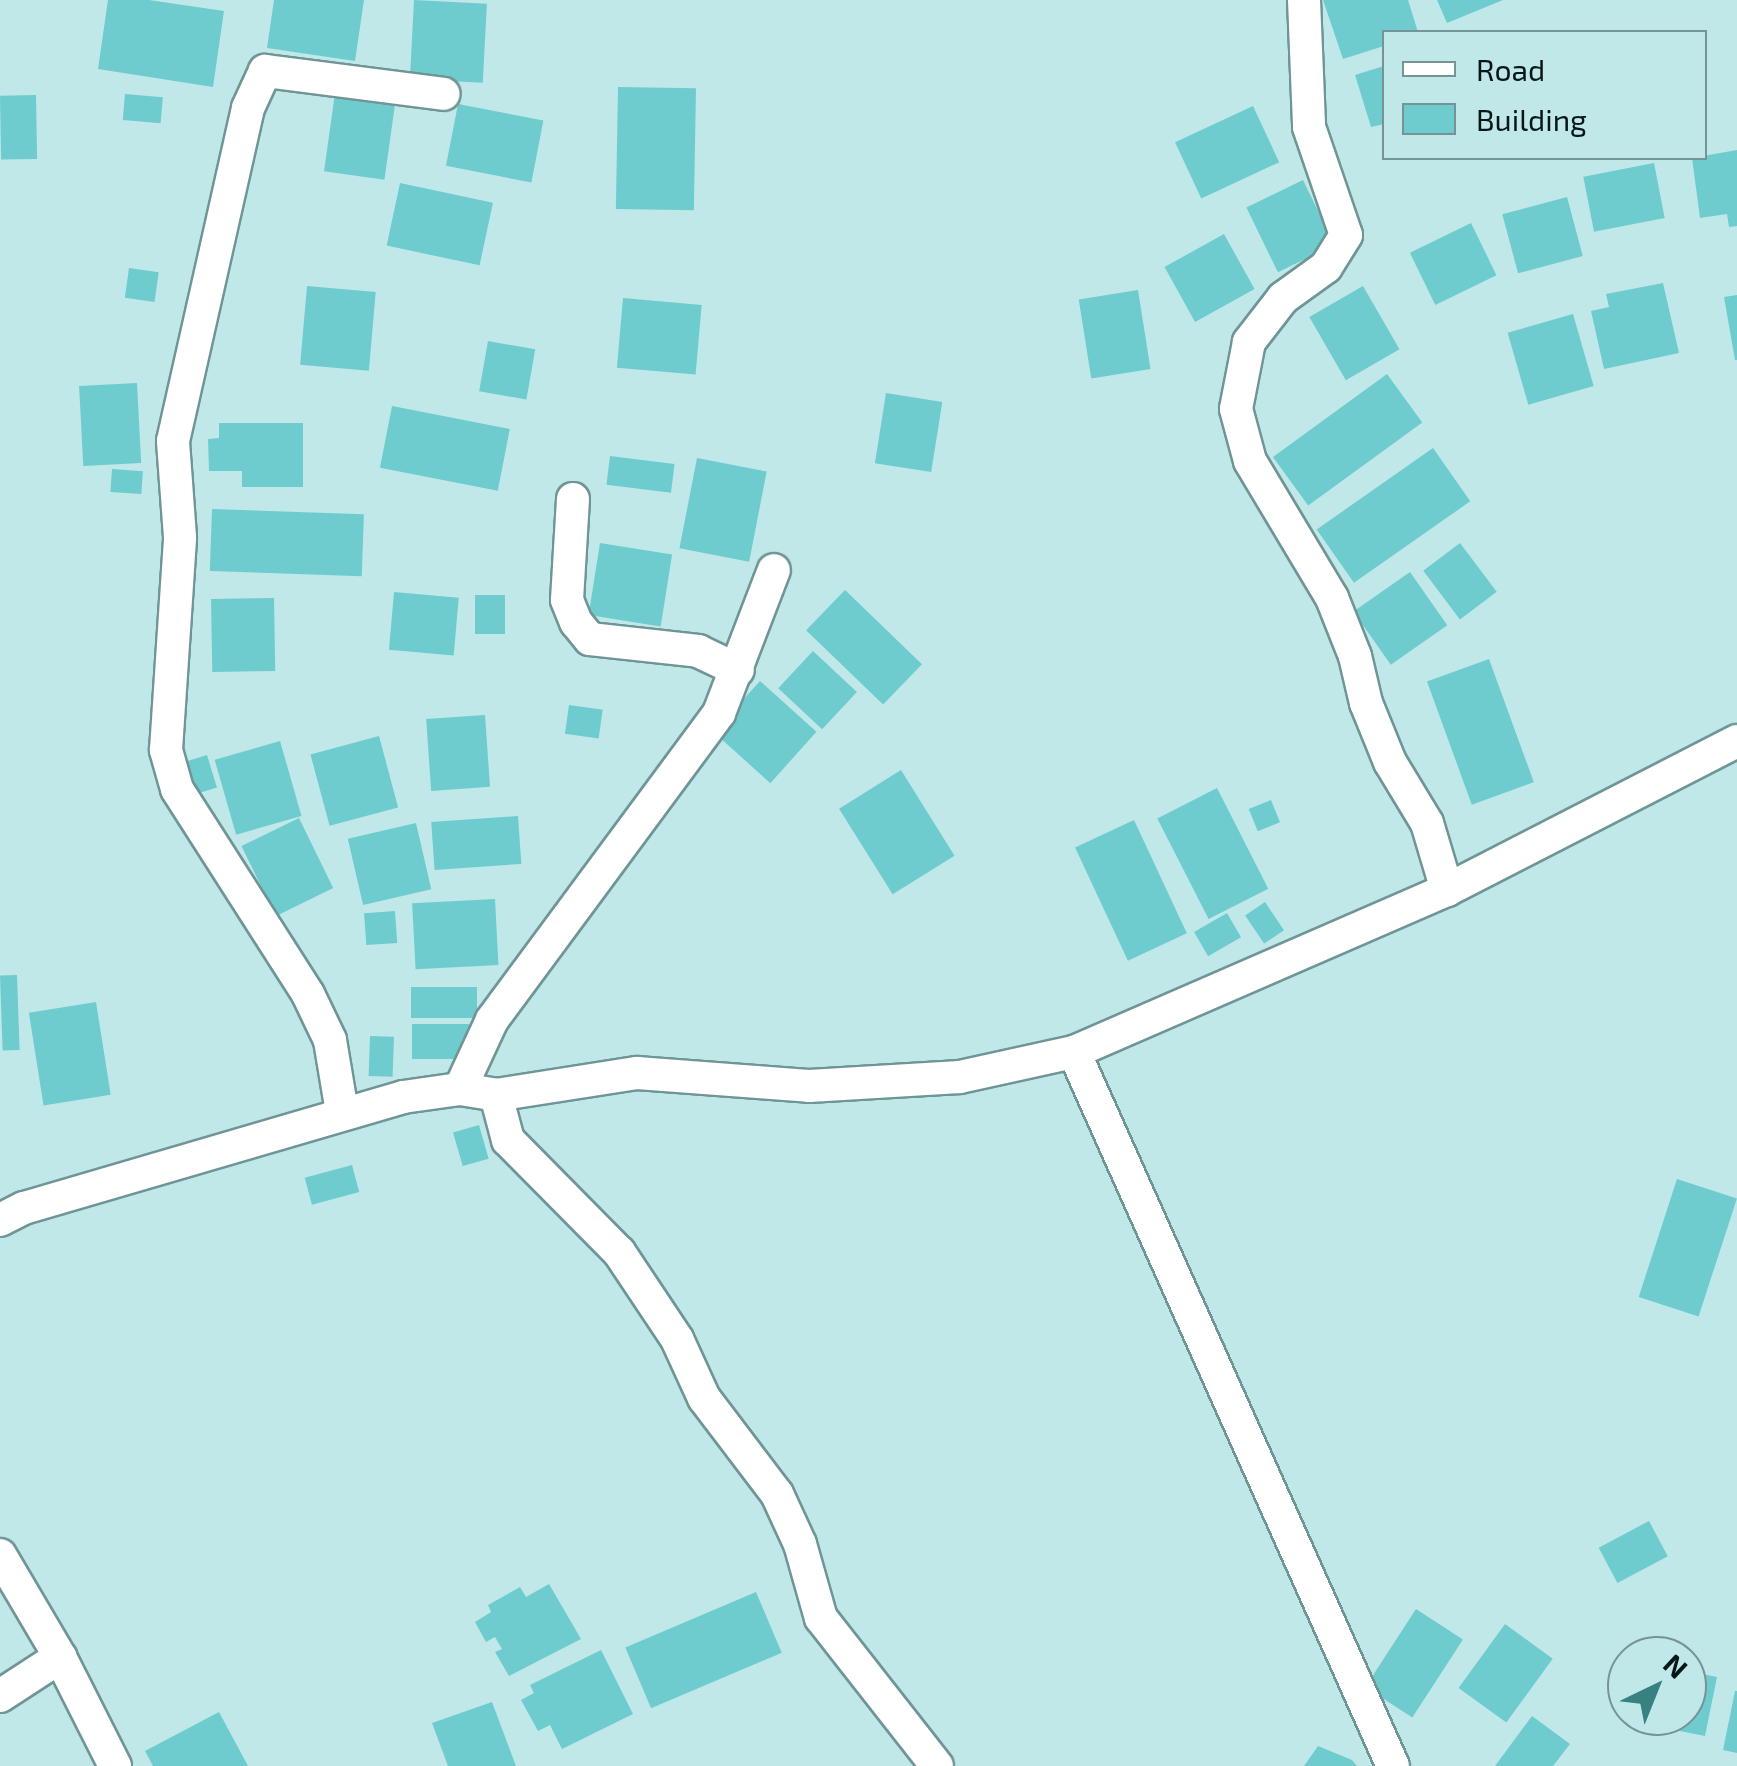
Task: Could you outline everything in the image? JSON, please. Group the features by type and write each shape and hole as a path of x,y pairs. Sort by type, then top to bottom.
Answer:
{"street":[{"path":"1304,0 1310,127 1346,235 1326,267 1283,298 1249,342 1236,409 1250,461 1332,598 1356,656 1366,703 1390,762 1427,823 1448,890"},
{"path":"342,1112 330,1040 308,994 177,789 166,750 180,538 173,441 248,108 265,70 444,94"},
{"path":"573,498 567,600 576,622 590,639 698,650 738,670"},
{"path":"460,1089 492,1020 718,712 738,670 774,570"},
{"path":"0,1220 24,1208 342,1112 460,1089 496,1095 637,1073 809,1086 960,1077 1074,1052 1448,890 1737,742"},
{"path":"1074,1052 1393,1766"},
{"path":"496,1095 508,1140 619,1252 668,1325 704,1398 777,1494 800,1544 821,1618 937,1766"},
{"path":"0,1555 60,1657 115,1766"},
{"path":"0,1696 60,1657"}],"building":[{"path":"108,0 149,0 224,11 213,87 98,69"},
{"path":"274,0 364,0 355,61 267,48"},
{"path":"414,0 487,4 483,83 410,79"},
{"path":"1323,0 1408,0 1417,30 1382,30 1382,47 1343,59"},
{"path":"1437,0 1503,0 1447,23"},
{"path":"1382,67 1382,124 1371,127 1355,75"},
{"path":"336,86 396,94 384,180 324,171"},
{"path":"618,87 696,88 694,210 616,209"},
{"path":"125,94 163,97 161,123 123,120"},
{"path":"36,95 37,159 1,160 0,96"},
{"path":"458,104 543,121 531,182 446,166"},
{"path":"1253,106 1279,162 1201,199 1175,142"},
{"path":"1737,150 1737,226 1729,227 1727,214 1700,218 1692,160 1707,160 1707,155"},
{"path":"1654,163 1665,218 1594,232 1583,177"},
{"path":"1303,180 1335,245 1278,272 1246,208"},
{"path":"400,183 493,203 480,265 387,246"},
{"path":"1567,197 1583,256 1518,273 1502,214"},
{"path":"1471,223 1496,275 1435,305 1410,253"},
{"path":"1224,234 1255,289 1195,322 1165,267"},
{"path":"129,268 159,272 155,302 125,298"},
{"path":"1663,283 1679,353 1604,369 1591,311 1609,307 1606,294"},
{"path":"307,286 376,292 369,371 300,365"},
{"path":"1363,286 1400,349 1346,380 1309,317"},
{"path":"1138,290 1151,369 1091,378 1079,299"},
{"path":"1737,295 1737,360 1735,360 1724,297"},
{"path":"623,298 702,305 696,375 617,368"},
{"path":"1573,314 1594,386 1528,405 1508,333"},
{"path":"488,341 535,349 526,400 479,391"},
{"path":"1387,374 1422,423 1308,505 1273,457"},
{"path":"137,383 141,463 83,466 79,386"},
{"path":"886,393 942,402 931,472 875,463"},
{"path":"392,406 510,429 498,491 380,468"},
{"path":"219,423 303,423 303,487 242,487 242,471 209,471 208,439 219,438"},
{"path":"1433,448 1470,501 1354,583 1317,529"},
{"path":"610,456 675,464 671,493 606,485"},
{"path":"697,458 767,472 749,562 679,548"},
{"path":"112,469 143,471 141,494 110,492"},
{"path":"212,509 364,514 362,576 210,571"},
{"path":"600,543 672,554 661,627 589,615"},
{"path":"1460,543 1497,592 1460,619 1423,571"},
{"path":"1410,572 1447,625 1391,665 1353,612"},
{"path":"845,590 922,664 883,705 806,630"},
{"path":"394,592 459,598 454,655 389,650"},
{"path":"475,595 505,595 505,634 475,634"},
{"path":"274,598 275,671 212,672 211,599"},
{"path":"813,651 857,692 822,729 778,688"},
{"path":"1489,659 1534,782 1472,805 1427,682"},
{"path":"760,681 816,732 770,783 714,732"},
{"path":"569,705 603,710 599,738 565,734"},
{"path":"485,715 490,787 431,791 426,719"},
{"path":"379,736 398,807 330,826 310,754"},
{"path":"280,741 301,816 236,835 215,760"},
{"path":"207,755 217,788 190,796 180,763"},
{"path":"901,770 955,856 893,894 839,809"},
{"path":"1217,788 1268,889 1209,919 1157,818"},
{"path":"1271,800 1280,822 1258,831 1249,809"},
{"path":"518,816 521,864 435,870 431,822"},
{"path":"299,818 333,888 276,916 241,846"},
{"path":"1134,820 1187,933 1128,961 1075,847"},
{"path":"416,823 431,889 363,905 348,839"},
{"path":"495,899 498,965 416,969 412,903"},
{"path":"1265,902 1284,930 1264,944 1245,915"},
{"path":"395,911 397,943 366,945 364,913"},
{"path":"1227,913 1241,937 1208,956 1194,932"},
{"path":"17,975 20,1050 3,1051 0,976"},
{"path":"411,987 477,987 477,1018 411,1018"},
{"path":"96,1002 111,1095 44,1105 29,1013"},
{"path":"412,1024 469,1024 469,1059 412,1059"},
{"path":"370,1036 394,1037 393,1077 369,1076"},
{"path":"479,1125 489,1159 463,1166 453,1132"},
{"path":"352,1165 359,1192 312,1205 305,1178"},
{"path":"1677,1179 1737,1198 1699,1316 1639,1297"},
{"path":"1649,1521 1668,1556 1617,1583 1599,1548"},
{"path":"549,1584 581,1639 509,1676 495,1652 502,1649 495,1637 486,1642 475,1622 491,1612 488,1605 520,1587 526,1597"},
{"path":"756,1592 782,1653 651,1708 625,1647"},
{"path":"1416,1609 1463,1639 1412,1717 1365,1687"},
{"path":"1505,1624 1553,1659 1506,1723 1459,1688"},
{"path":"601,1650 633,1714 562,1749 550,1725 538,1731 521,1700 534,1693 530,1685"},
{"path":"1707,1675 1717,1677 1707,1726"},
{"path":"1737,1691 1737,1753 1723,1750"},
{"path":"492,1702 516,1766 448,1766 432,1723"},
{"path":"219,1712 248,1766 153,1766 145,1751"},
{"path":"1532,1716 1570,1744 1553,1766 1495,1766"},
{"path":"1318,1746 1352,1760 1357,1766 1304,1766"}]}
